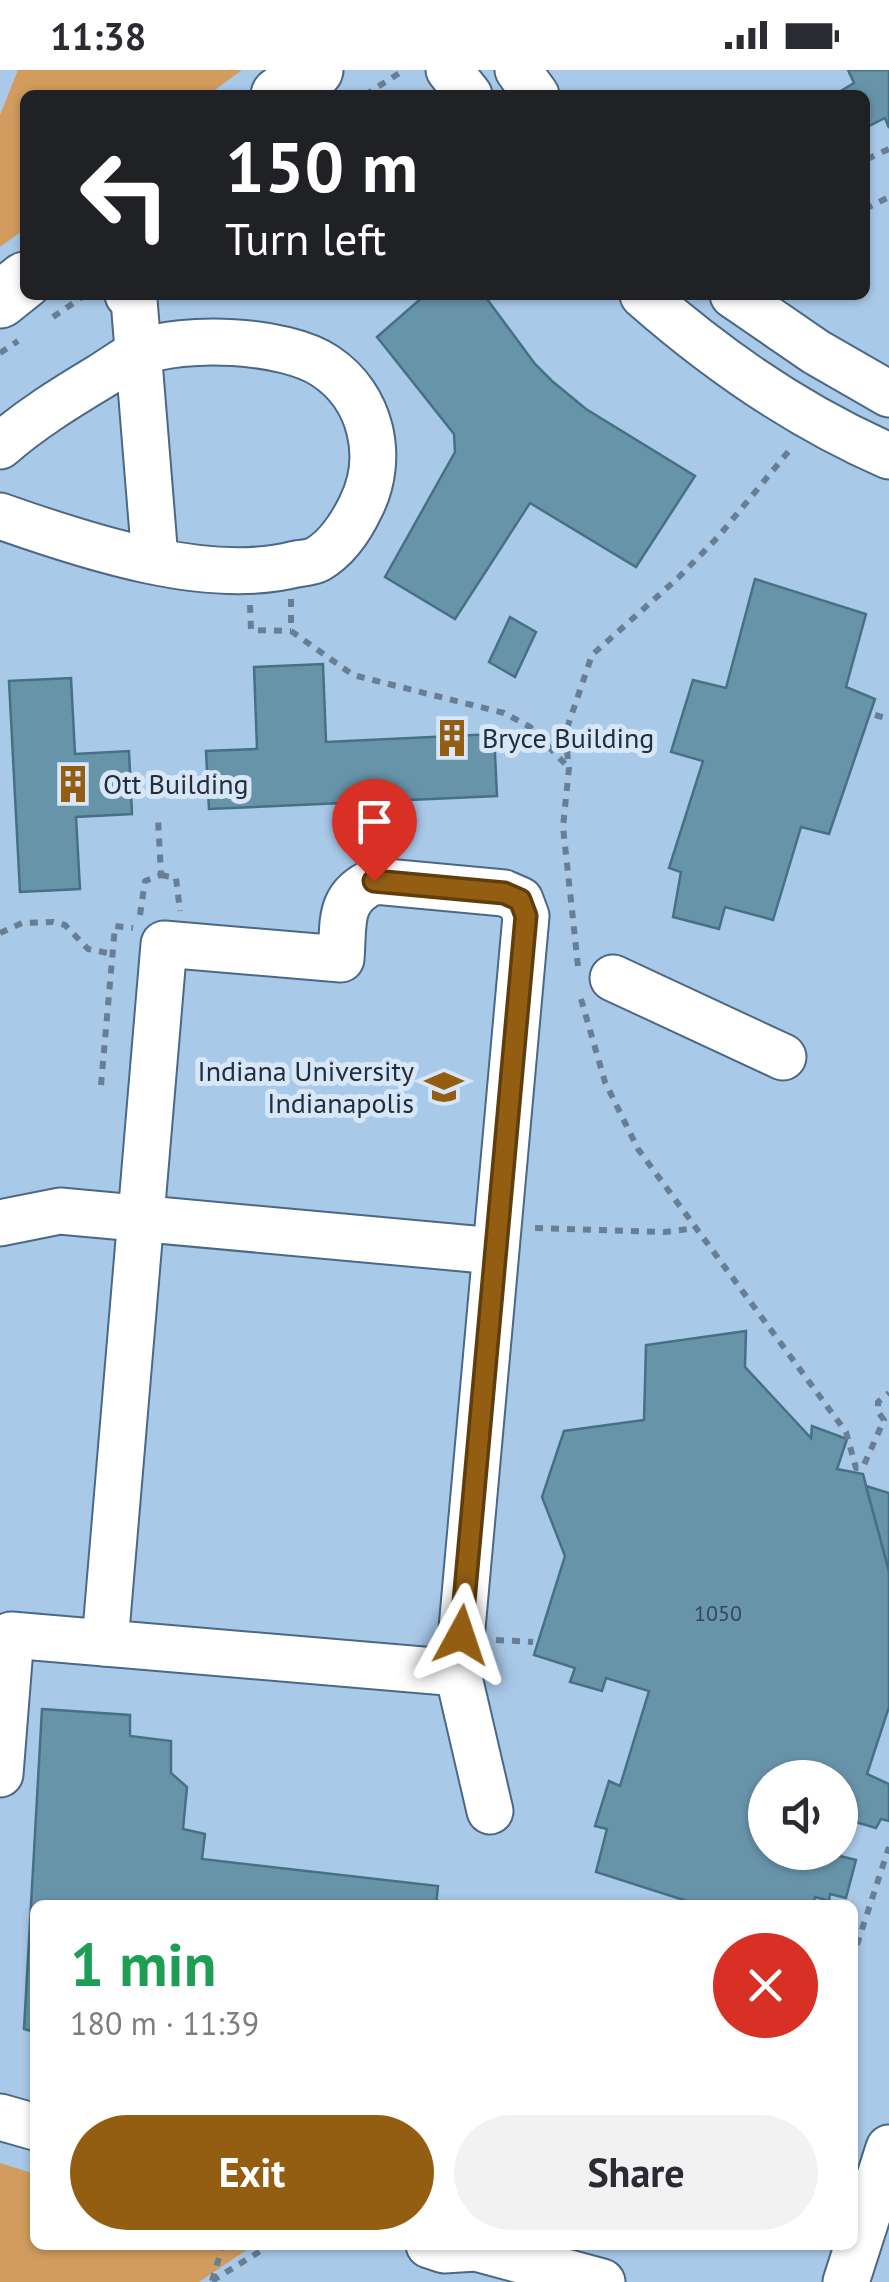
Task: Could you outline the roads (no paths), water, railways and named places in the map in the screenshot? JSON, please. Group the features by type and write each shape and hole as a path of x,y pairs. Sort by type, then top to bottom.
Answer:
{"main road":[{"path":"286,90 315,70"},
{"path":"0,300 20,284"}],"street":[{"path":"449,70 465,90"},
{"path":"134,300 155,559"},
{"path":"648,300 742,376 842,435 889,456"},
{"path":"739,300 816,352 889,394"},
{"path":"0,446 31,418 140,352 222,341 272,347 324,365 356,396 373,438 374,482 351,528 318,558 270,571 202,571 78,544 0,516"},
{"path":"106,1643 164,944 341,958 345,909 355,889 374,881 504,893 520,900 526,916 509,1239 458,1673 490,1811"},
{"path":"590,979 783,1057"},
{"path":"0,1223 60,1212 141,1221 509,1239"},
{"path":"0,1774 11,1635 458,1673"},
{"path":"0,2116 30,2125"},
{"path":"864,2260 887,2162"},
{"path":"483,2250 594,2281"}],"place":[{"name":"Bryce Building","path":"452,738"},
{"name":"Ott Building","path":"73,784"},
{"name":"Indiana University Indianapolis","path":"444,1087"}]}
